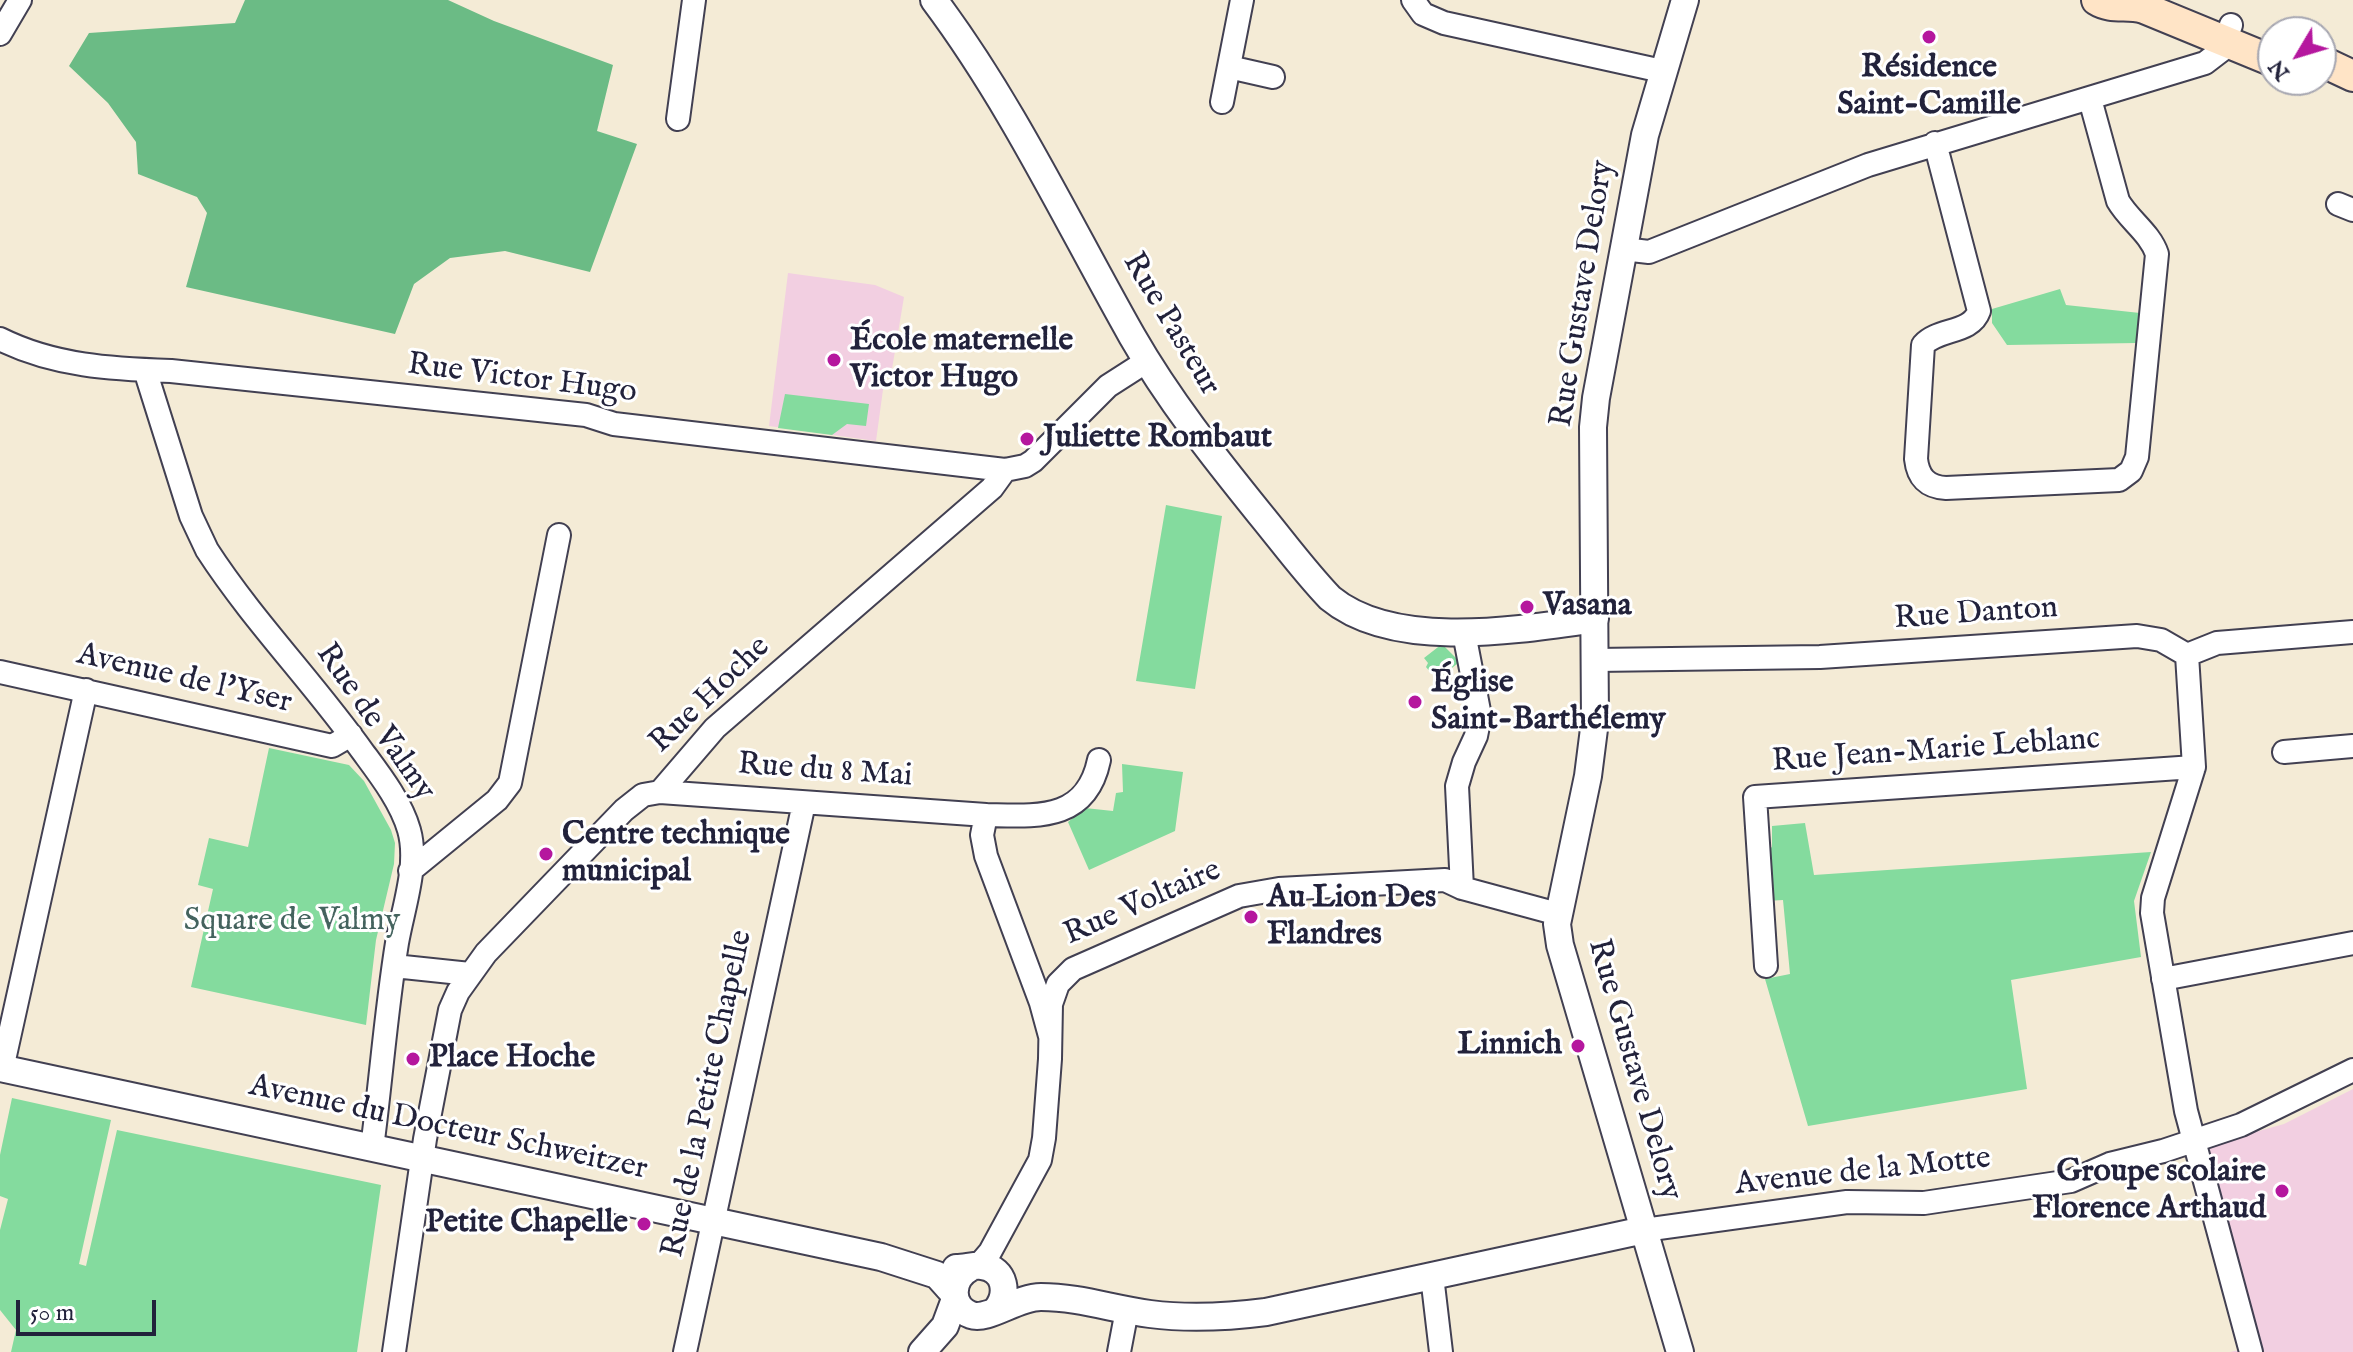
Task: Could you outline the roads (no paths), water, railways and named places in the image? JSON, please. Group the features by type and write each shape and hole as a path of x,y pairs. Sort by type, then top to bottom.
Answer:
{"main road":[{"path":"2170,0 2257,51"},
{"path":"2113,2 2144,8 2228,34 2257,39"}],"street":[{"path":"0,34 20,0"},
{"path":"678,119 694,0"},
{"name":"Rue Pasteur","path":"934,0 1023,136 1147,361 1206,446 1330,598 1348,612 1369,622 1396,628 1464,633 1595,619"},
{"path":"1222,102 1242,0"},
{"path":"1413,0 1423,14 1444,23 1662,71"},
{"name":"Rue Gustave Delory","path":"1680,1352 1560,945 1558,914 1591,757 1595,713 1594,412 1645,135 1685,0"},
{"path":"1623,249 1649,252 1822,181 1935,143 2205,63 2218,55 2228,34"},
{"path":"1229,67 1273,77"},
{"path":"1935,143 1979,311 1970,324 1932,337 1923,345 1916,459 1919,475 1931,485 1946,488 2119,480 2131,471 2137,457 2157,254 2118,201 2090,99"},
{"name":"Rue Victor Hugo","path":"0,339 53,360 104,368 586,415 614,424 1005,470 1025,466 1037,458 1108,386 1147,361"},
{"name":"Rue de Valmy","path":"145,370 202,541 215,563 351,735 404,817 412,846 410,871 394,966 372,1148"},
{"name":"Rue Hoche","path":"394,1352 422,1158 450,1010 470,974 486,953 624,810 643,795 660,792 715,728 992,488 1005,470"},
{"path":"410,871 497,800 510,783 559,535"},
{"path":"2251,1352 2193,1142 2151,906 2194,767 2187,655 2217,643 2353,632"},
{"path":"1462,888 1457,786 1476,736 1480,716 1464,633"},
{"name":"Rue Danton","path":"1596,660 1820,657 2137,636 2161,640 2187,655"},
{"name":"Avenue de l'Yser","path":"0,672 332,746 351,735"},
{"path":"1,1068 86,690"},
{"path":"2284,752 2353,746"},
{"name":"Rue du 8 Mai","path":"660,792 1038,816 1056,813 1074,802 1095,778 1099,760"},
{"name":"Rue Jean-Marie Leblanc","path":"1766,966 1755,797 2194,767"},
{"name":"Rue de la Petite Chapelle","path":"685,1352 804,803"},
{"path":"986,815 982,835 986,856 1041,1003 1050,1036"},
{"name":"Rue Voltaire","path":"974,1267 990,1252 1027,1187 1043,1150 1050,1016 1054,992 1073,969 1225,901 1279,889 1434,879 1558,914"},
{"path":"2163,979 2353,943"},
{"path":"394,966 470,974"},
{"name":"Avenue du Docteur Schweitzer","path":"1,1068 881,1257 948,1267 974,1267"},
{"name":"Avenue de la Motte","path":"1644,1230 1847,1202 1924,1203 2064,1183 2110,1164 2193,1142 2253,1119 2353,1070"},
{"path":"936,1352 964,1327 989,1313 1030,1298 1071,1300 1185,1317 1237,1316 1644,1230"},
{"name":"Avenue du Docteur Schweitzer","path":"881,1257 937,1275 955,1296"},
{"path":"922,1352 945,1326 958,1278 974,1267 994,1270 1013,1286 1071,1300"},
{"path":"1432,1276 1441,1352"},
{"path":"989,1313 1005,1294 1002,1279"},
{"path":"955,1296 964,1311 989,1313"},
{"path":"1119,1352 1127,1310"}],"place":[{"name":"Résidence Saint-Camille","path":"1929,37"},
{"name":"École maternelle Victor Hugo","path":"834,360"},
{"name":"Juliette Rombaut","path":"1027,439"},
{"name":"Vasana","path":"1527,607"},
{"name":"Église Saint-Barthélemy","path":"1415,702"},
{"name":"Centre technique municipal","path":"546,854"},
{"name":"Au Lion Des Flandres","path":"1251,917"},
{"name":"Linnich","path":"1578,1046"},
{"name":"Place Hoche","path":"413,1059"},
{"name":"Groupe scolaire Florence Arthaud","path":"2282,1191"},
{"name":"Petite Chapelle","path":"644,1224"}],"park label":[{"name":"Square de Valmy","path":"292,922"}]}
